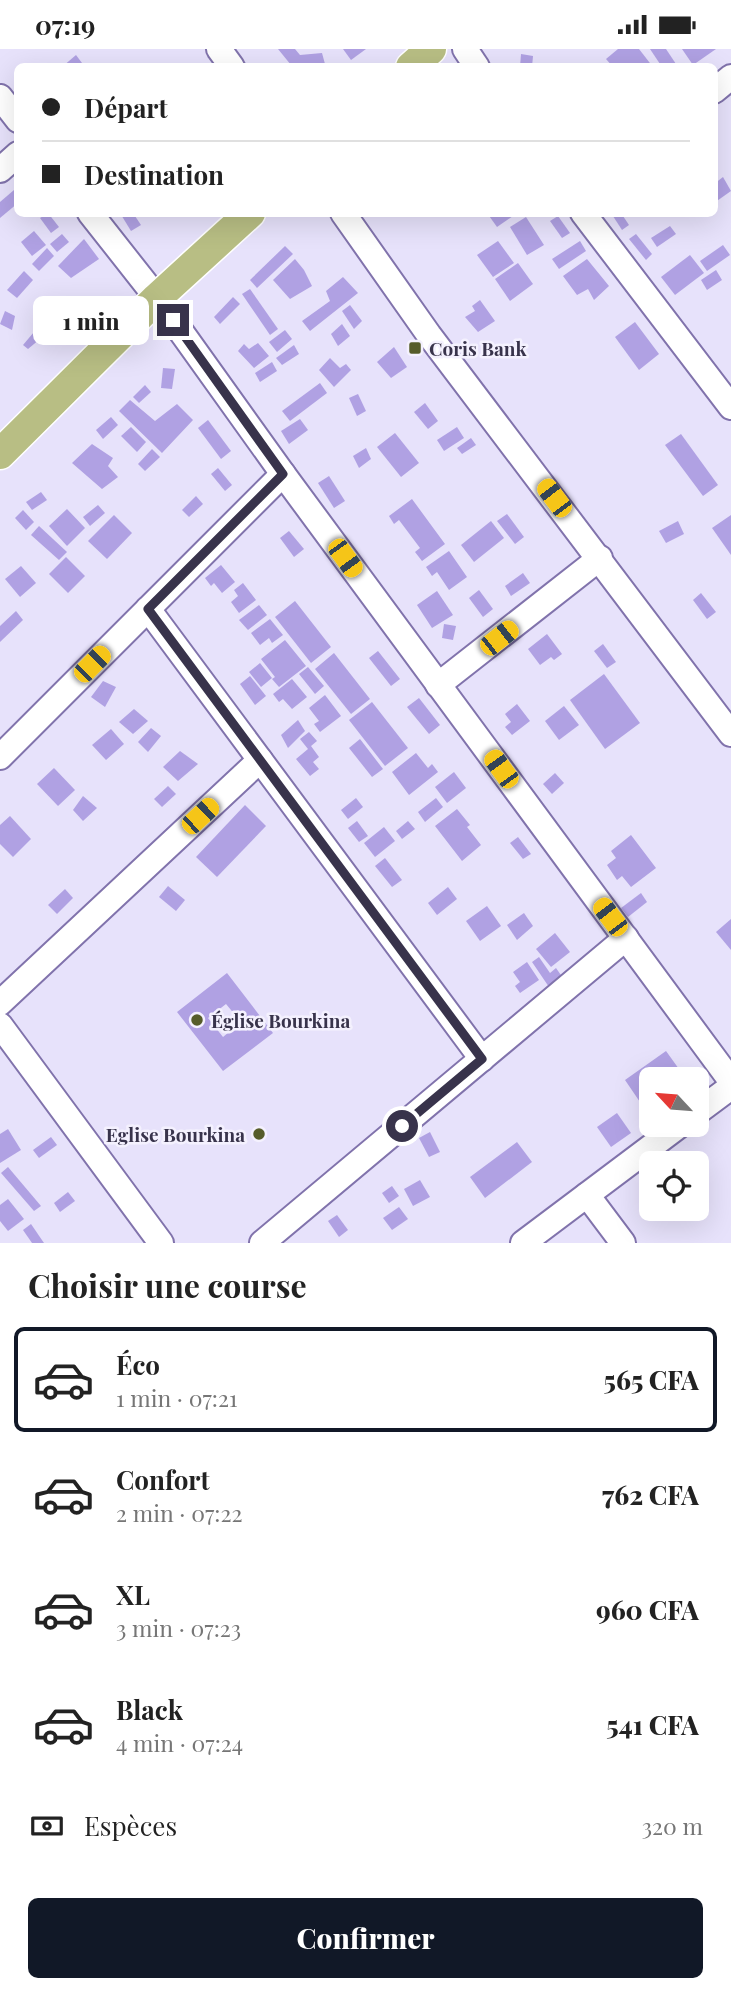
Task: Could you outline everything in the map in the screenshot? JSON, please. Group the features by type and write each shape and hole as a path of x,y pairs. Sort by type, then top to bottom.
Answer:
{"main road":[{"path":"415,63 431,49"},
{"path":"0,454 157,299 246,217"}],"street":[{"path":"0,97 14,115"},
{"path":"0,170 14,158"},
{"path":"93,217 157,299 731,1081"},
{"path":"346,217 429,335 731,734"},
{"path":"586,217 731,407"},
{"path":"0,757 283,474"},
{"path":"439,685 600,558"},
{"path":"148,609 482,1059"},
{"path":"0,1003 260,760"},
{"path":"262,1243 626,938"},
{"path":"0,1025 161,1243"},
{"path":"709,1103 731,1087"},
{"path":"523,1243 664,1137"},
{"path":"587,1195 623,1243"}],"building":[{"path":"278,49 295,49 300,55 322,53 325,63 289,63"},
{"path":"343,49 366,49 351,60"},
{"path":"618,49 639,49 650,63 610,63 606,59"},
{"path":"650,49 666,49 675,63 659,63"},
{"path":"682,49 716,49 696,63 692,63"},
{"path":"521,54 533,56 532,63 520,63"},
{"path":"76,55 82,63 67,63"},
{"path":"723,177 731,191 718,200 718,181"},
{"path":"14,190 14,206 0,218 0,202"},
{"path":"51,217 59,227 51,233 40,218"},
{"path":"122,217 136,217 141,225 131,231"},
{"path":"490,217 512,217 497,227"},
{"path":"526,217 544,245 527,255 510,227"},
{"path":"559,217 570,233 562,238 550,221"},
{"path":"614,217 624,217 629,225 622,230"},
{"path":"670,226 676,234 657,247 651,238"},
{"path":"34,231 46,245 32,256 21,242"},
{"path":"62,234 69,242 57,252 50,244"},
{"path":"636,234 652,254 646,260 629,239"},
{"path":"84,239 99,259 71,278 58,266"},
{"path":"498,241 514,263 493,277 477,255"},
{"path":"580,241 586,251 559,269 552,259"},
{"path":"723,245 730,255 707,271 700,261"},
{"path":"285,246 293,254 257,288 250,280"},
{"path":"47,248 54,256 39,271 32,264"},
{"path":"690,255 704,273 675,295 661,277"},
{"path":"295,259 312,286 290,299 273,280"},
{"path":"587,259 609,286 594,300 588,289 577,295 563,276"},
{"path":"518,263 533,284 510,301 495,279"},
{"path":"716,270 722,280 707,290 701,280"},
{"path":"24,271 33,280 17,298 7,290"},
{"path":"343,277 358,293 310,331 302,321 330,301 326,291"},
{"path":"250,289 278,329 270,335 242,294"},
{"path":"233,297 240,304 220,324 214,317"},
{"path":"67,299 76,309 57,327 48,317"},
{"path":"480,300 495,321 478,332 465,317 475,311 472,306"},
{"path":"350,305 362,321 354,329 342,311"},
{"path":"5,311 15,316 12,330 0,324"},
{"path":"635,322 659,354 639,370 615,337"},
{"path":"342,324 350,336 338,346 331,334"},
{"path":"285,330 292,339 277,352 269,342"},
{"path":"34,332 40,339 28,349 23,345"},
{"path":"258,343 269,356 254,368 238,351 244,344 249,349"},
{"path":"294,345 299,354 282,365 276,358"},
{"path":"394,347 407,367 391,378 377,362"},
{"path":"330,358 340,368 346,364 351,370 334,387 319,370"},
{"path":"272,362 277,371 260,382 255,373"},
{"path":"163,368 175,369 172,389 161,388"},
{"path":"320,383 327,393 290,421 282,411"},
{"path":"145,385 151,392 139,403 133,397"},
{"path":"358,394 366,411 357,416 349,398"},
{"path":"130,400 155,421 177,404 193,420 162,453 119,411"},
{"path":"425,403 438,421 428,429 414,412"},
{"path":"111,417 118,425 103,439 96,430"},
{"path":"300,419 308,430 289,444 281,431"},
{"path":"208,420 231,451 221,459 198,428"},
{"path":"131,427 146,442 137,452 121,436"},
{"path":"457,427 464,438 444,451 437,440"},
{"path":"395,433 419,463 401,477 377,447"},
{"path":"681,434 718,485 703,496 665,445"},
{"path":"471,438 476,445 462,454 457,448"},
{"path":"92,444 113,458 108,466 118,477 102,489 72,463"},
{"path":"366,448 371,459 359,468 353,456"},
{"path":"152,449 160,457 145,471 138,464"},
{"path":"218,468 232,485 225,491 211,474"},
{"path":"329,476 345,501 334,508 318,483"},
{"path":"41,492 47,500 32,510 26,502"},
{"path":"196,496 203,504 189,517 182,510"},
{"path":"412,499 445,544 422,561 415,552 420,548 399,520 394,524 389,516"},
{"path":"98,505 105,513 90,526 83,517"},
{"path":"67,509 85,528 67,546 49,526"},
{"path":"23,510 34,522 26,530 15,518"},
{"path":"507,514 524,537 515,544 497,521"},
{"path":"114,515 132,533 107,559 88,541"},
{"path":"731,515 731,555 712,528"},
{"path":"491,521 504,538 474,562 461,545"},
{"path":"678,521 684,534 666,543 659,531"},
{"path":"39,526 67,552 59,560 31,535"},
{"path":"289,531 304,549 294,557 280,538"},
{"path":"449,551 467,577 449,590 437,572 432,576 426,567"},
{"path":"66,557 85,576 68,593 49,574"},
{"path":"221,565 235,582 222,593 214,583 211,586 205,578"},
{"path":"21,566 36,583 20,597 5,579"},
{"path":"523,573 530,583 511,596 505,586"},
{"path":"243,583 256,600 239,613 231,602 238,596 234,590"},
{"path":"479,590 493,609 483,617 469,598"},
{"path":"437,591 453,615 432,628 417,605"},
{"path":"701,593 716,612 707,619 693,600"},
{"path":"295,601 331,647 311,663 275,617"},
{"path":"259,605 267,615 248,630 239,620"},
{"path":"16,611 23,620 0,642 0,626"},
{"path":"270,619 283,635 272,643 269,638 260,645 251,633"},
{"path":"444,624 456,626 453,640 442,638"},
{"path":"547,634 562,654 554,660 551,657 540,665 528,649"},
{"path":"285,640 306,666 279,687 261,659"},
{"path":"603,644 616,662 607,668 594,651"},
{"path":"378,651 400,679 391,686 369,658"},
{"path":"334,653 370,699 351,714 315,669"},
{"path":"260,663 272,678 261,687 249,672"},
{"path":"308,667 324,686 315,694 299,674"},
{"path":"604,674 640,723 605,749 570,700"},
{"path":"250,676 266,696 255,705 240,684"},
{"path":"292,679 307,697 292,709 283,699 279,702 273,694"},
{"path":"103,681 116,687 105,707 91,697"},
{"path":"325,695 341,716 320,732 314,724 319,721 309,708"},
{"path":"419,698 440,725 429,734 407,707"},
{"path":"372,702 408,748 385,766 349,720"},
{"path":"517,704 530,721 512,735 505,727 511,722 505,714"},
{"path":"564,706 579,725 559,740 545,721"},
{"path":"134,709 148,721 133,734 119,722"},
{"path":"298,720 305,731 288,748 281,735"},
{"path":"151,728 161,736 148,752 138,742"},
{"path":"111,729 124,744 106,760 92,745"},
{"path":"309,732 317,741 311,746 319,757 313,762 319,769 310,776 296,759 308,749 300,739"},
{"path":"360,739 383,769 372,777 349,748"},
{"path":"180,751 198,764 178,781 163,767"},
{"path":"416,753 428,768 432,764 438,772 409,795 392,772"},
{"path":"54,768 75,790 58,806 37,784"},
{"path":"454,772 466,788 447,803 435,787"},
{"path":"555,773 564,783 552,794 543,784"},
{"path":"168,786 176,794 162,807 154,799"},
{"path":"83,796 97,808 83,821 73,810"},
{"path":"356,798 363,807 348,819 341,810"},
{"path":"436,798 443,807 425,822 418,812"},
{"path":"245,805 266,826 217,877 196,857"},
{"path":"457,809 481,845 462,861 435,826"},
{"path":"10,816 31,839 13,857 0,844 0,825"},
{"path":"357,821 368,836 359,842 348,828"},
{"path":"408,821 415,829 402,839 396,831"},
{"path":"384,827 395,841 375,857 364,843"},
{"path":"631,835 656,868 631,887 622,876 617,880 607,865 616,858 611,851"},
{"path":"518,837 531,854 523,859 510,843"},
{"path":"385,858 402,880 392,887 375,866"},
{"path":"168,886 185,900 176,911 159,897"},
{"path":"448,887 457,899 437,915 428,903"},
{"path":"65,889 73,898 57,914 48,905"},
{"path":"641,893 647,902 628,917 621,908"},
{"path":"487,906 501,926 480,941 466,921"},
{"path":"524,913 533,926 517,940 507,925"},
{"path":"731,919 731,950 716,932"},
{"path":"555,933 570,952 551,967 536,949"},
{"path":"539,957 550,973 556,968 563,978 549,987 532,962"},
{"path":"527,962 539,980 520,993 515,986 520,982 513,972"},
{"name":"Église Bourkina","path":"227,973 273,1033 223,1071 177,1012","holes":["226,1004 241,1022 223,1037 208,1018"]},
{"path":"666,1051 678,1067 643,1067"},
{"path":"639,1070 639,1101 625,1080"},
{"path":"617,1113 631,1133 611,1147 597,1127"},
{"path":"8,1129 21,1150 0,1163 0,1134"},
{"path":"430,1132 440,1152 429,1157 419,1138"},
{"path":"51,1137 57,1145 39,1158 33,1150"},
{"path":"517,1142 532,1162 485,1198 470,1177"},
{"path":"8,1167 41,1206 34,1211 1,1173"},
{"path":"420,1180 430,1197 413,1206 404,1189"},
{"path":"392,1186 399,1196 389,1203 382,1193"},
{"path":"68,1192 75,1201 60,1212 54,1203"},
{"path":"8,1199 24,1219 8,1231 0,1221 0,1205"},
{"path":"399,1207 408,1219 392,1230 383,1218"},
{"path":"337,1215 348,1230 339,1237 328,1221"},
{"path":"31,1224 44,1243 32,1243 23,1230"}],"place":[{"name":"Coris Bank","path":"415,348"},
{"name":"Église Bourkina","path":"197,1020"},
{"name":"Eglise Bourkina","path":"259,1134"}],"route":[{"path":"173,320 283,474 148,609 482,1059 402,1126"}]}
